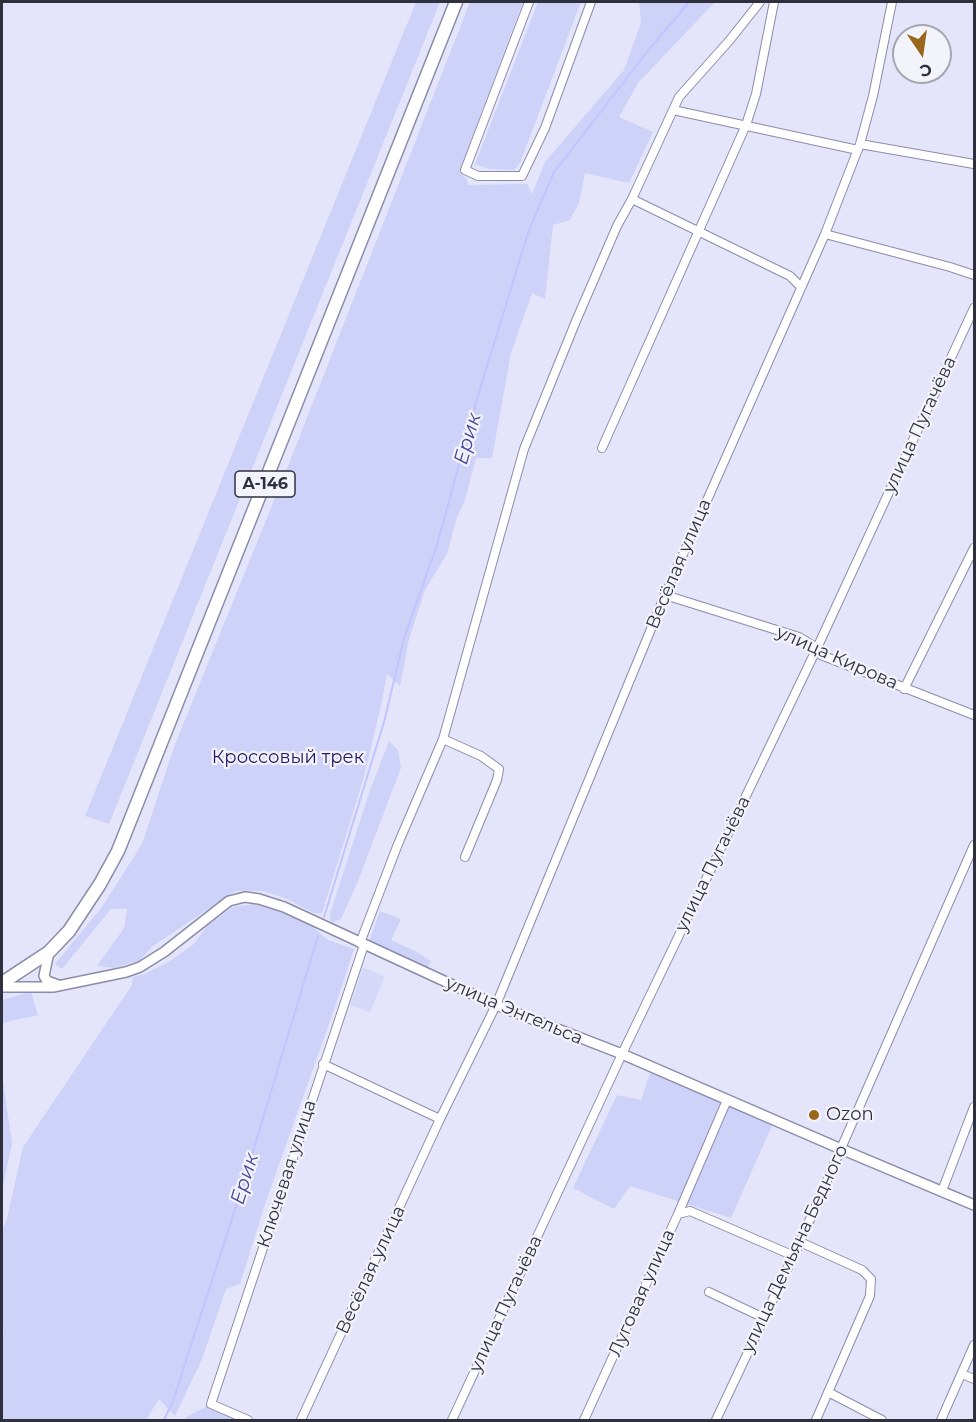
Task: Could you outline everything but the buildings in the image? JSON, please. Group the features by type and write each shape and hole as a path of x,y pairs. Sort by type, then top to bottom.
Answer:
{"highway":[{"name":"А-146","path":"2,985 49,952 69,931 100,884 118,851 456,2"}],"street":[{"path":"529,2 465,170 478,176 522,176 545,128 591,2"},
{"name":"Ключевая улица","path":"248,1420 211,1404 362,944 398,844 443,739 524,449 617,226 632,199 679,97 760,2"},
{"path":"602,448 746,125 756,94 774,2"},
{"name":"Весёлая улица","path":"301,1420 495,1005 665,595 825,234 859,147 873,96 892,2"},
{"path":"673,110 859,147 975,164"},
{"path":"632,199 790,276 801,286"},
{"path":"825,234 975,275"},
{"name":"улица Пугачёва","path":"452,1420 622,1054 817,648 975,308"},
{"path":"904,689 975,548"},
{"name":"улица Кирова","path":"665,595 799,637 817,648 821,655 904,689 974,713"},
{"path":"443,739 481,756 499,769 497,780 465,857"},
{"name":"улица Демьяна Бедного","path":"716,1420 794,1256 975,845"},
{"name":"улица Энгельса","path":"2,985 63,986 126,972 140,967 164,952 229,901 245,897 260,899 284,907 495,1005 622,1054 975,1204"},
{"path":"49,952 44,976 47,981 63,986"},
{"path":"323,1064 440,1119"},
{"path":"678,1214 727,1100"},
{"path":"942,1191 975,1107"},
{"name":"Луговая улица","path":"584,1420 678,1214 690,1211 794,1256"},
{"path":"800,1242 862,1270 871,1279 870,1296 816,1420"},
{"path":"708,1292 764,1318"},
{"path":"941,1420 975,1345"},
{"path":"962,1374 975,1379"},
{"path":"828,1392 882,1420"}],"shaded area":[{"path":"363,967 385,977 370,1012 350,1005"}],"green space":[{"path":"416,2 440,2 109,824 85,816"},
{"name":"Кроссовый трек","path":"470,2 523,2 459,172 466,178 469,185 527,184 532,194 545,162 624,70 641,23 639,2 715,2 638,83 619,117 653,132 629,183 585,173 579,203 570,220 553,225 545,299 532,293 511,353 492,458 476,458 447,554 425,590 409,639 400,686 387,674 363,780 322,913 314,913 285,898 263,891 235,891 153,946 140,960 114,968 97,966 124,928 127,909 111,909 62,969 55,964 102,907 142,844 174,747 288,466"},
{"path":"538,2 581,2 520,163 514,170 489,169 475,164"},
{"path":"389,741 398,750 401,768 341,919 331,923 330,914 369,793"},
{"path":"255,904 283,913 313,927 328,940 354,949 265,1204 240,1284 226,1289 202,1359 175,1416 159,1399 146,1420 2,1420 2,1334 4,1328 2,1327 2,1230 7,1219 23,1147 132,985 133,977 145,974 170,961 194,944 207,926 233,907"},
{"path":"380,911 401,919 391,940 431,961 427,969 369,942"},
{"path":"31,992 38,1015 2,1023 2,1000"},
{"path":"652,1068 774,1121 731,1218 630,1186 614,1209 573,1188 617,1095 641,1100"},
{"path":"2,1074 12,1143 2,1191"},
{"path":"211,1404 237,1415 234,1420 185,1420 188,1416"}],"waterway":[{"name":"Ерик","path":"324,917 384,722 404,638 437,545 477,399 529,230 554,172 689,2"},
{"name":"Ерик","path":"164,1420 173,1401 241,1191 318,936"}],"place":[{"name":"Ozon","path":"814,1115"}]}
